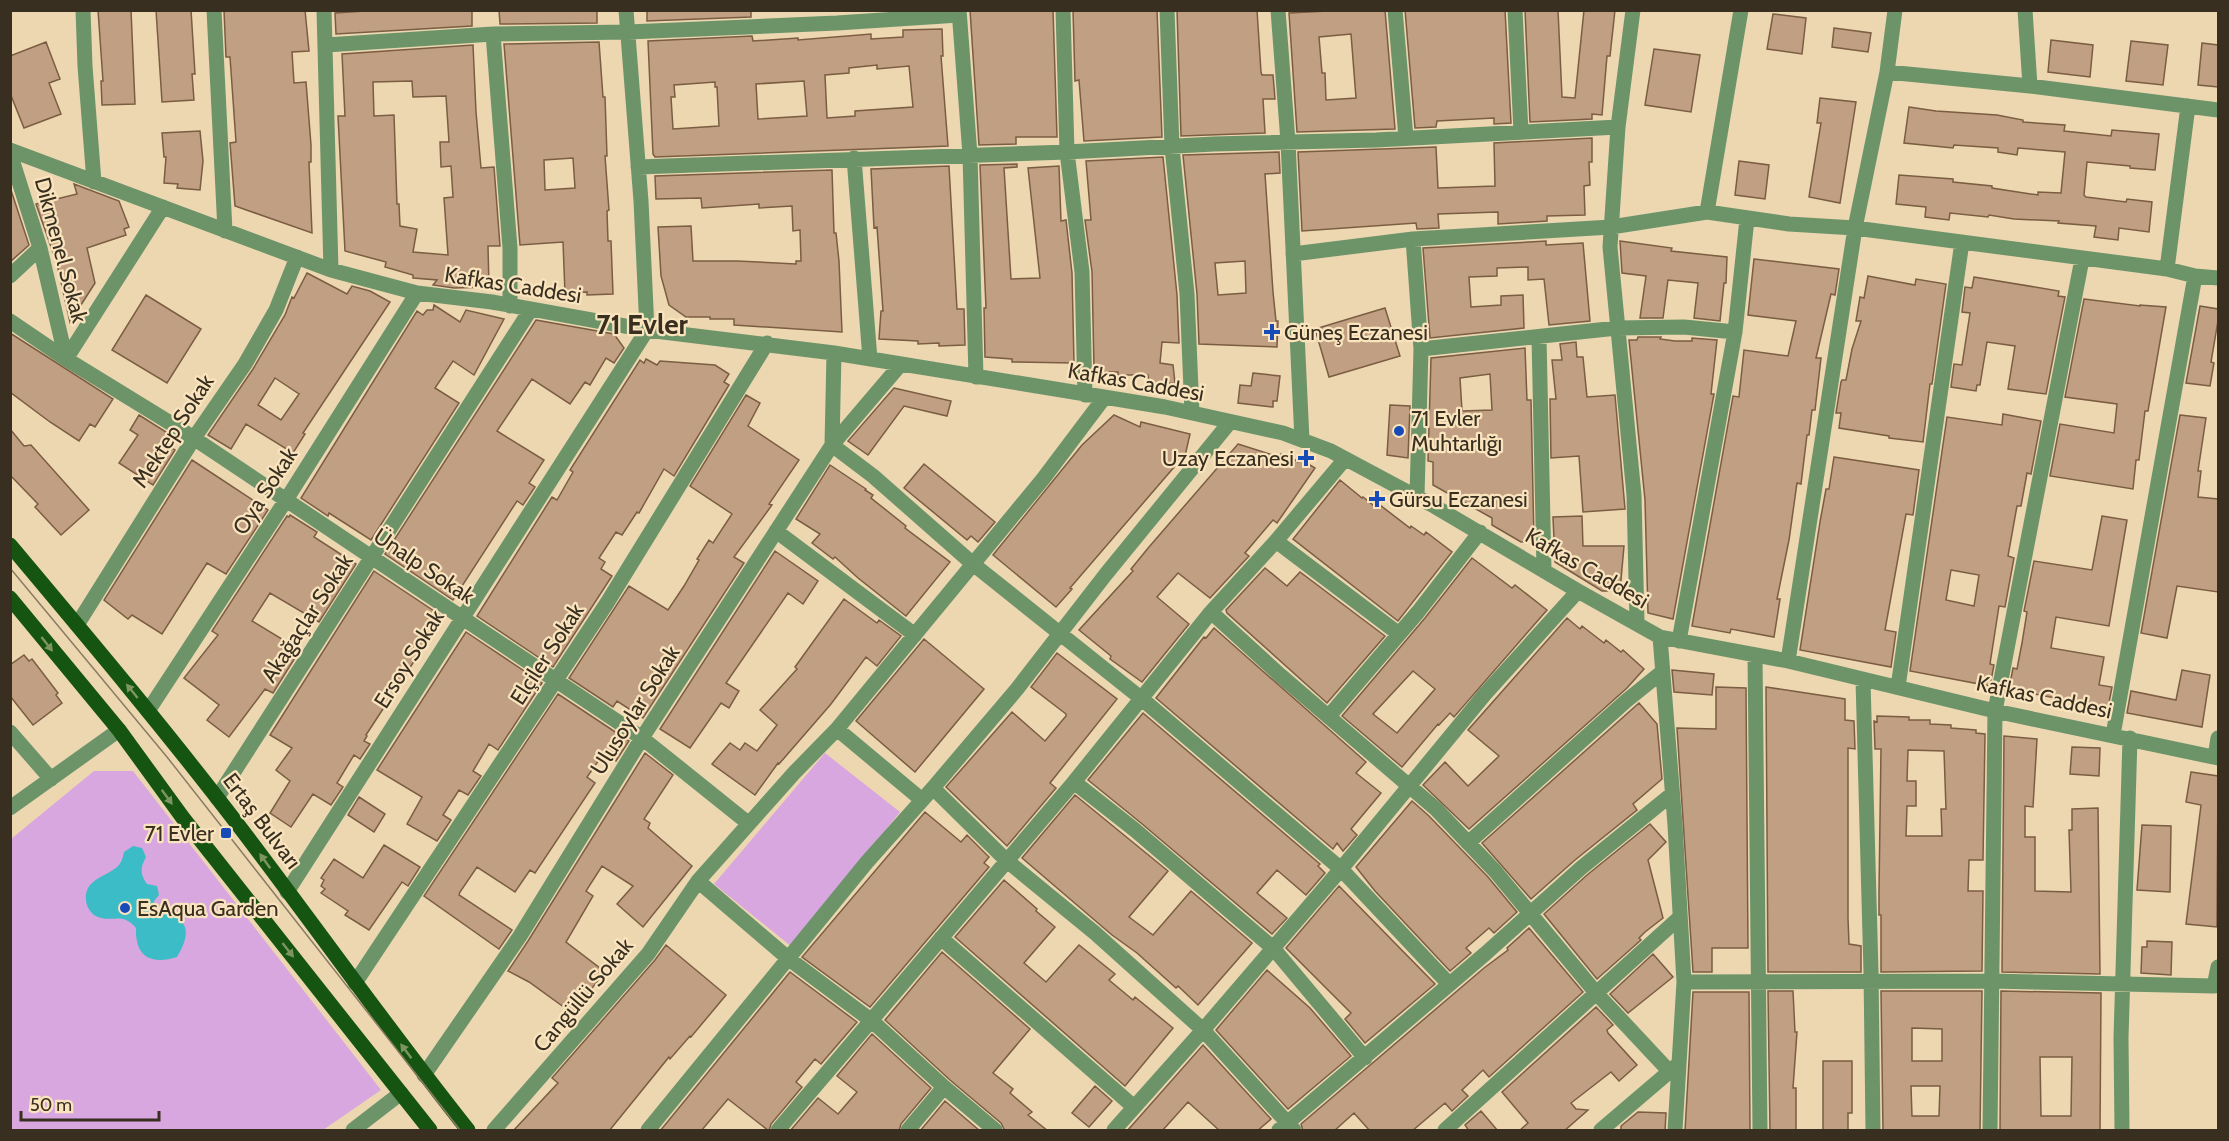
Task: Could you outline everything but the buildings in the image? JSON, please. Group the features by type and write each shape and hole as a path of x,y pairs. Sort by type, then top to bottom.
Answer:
{"main road":[{"name":"Ertaş Bulvarı","path":"10,545 217,798 424,1076 468,1131"},
{"path":"10,598 119,730 183,818 430,1131"}],"street":[{"path":"83,10 94,182"},
{"path":"214,10 225,231"},
{"path":"324,10 331,270"},
{"path":"626,10 647,330"},
{"path":"1063,10 1067,152 1082,272 1085,395"},
{"path":"1167,10 1172,147 1187,294 1192,413"},
{"path":"1278,10 1288,142 1302,440"},
{"path":"1395,10 1406,138"},
{"path":"1515,10 1521,132"},
{"path":"1633,10 1618,127 1610,247 1634,495 1637,622"},
{"path":"1707,212 1741,10"},
{"path":"1788,661 1855,228 1887,72 1895,10"},
{"path":"2025,10 2030,86"},
{"path":"326,45 493,34 628,32 837,23 959,13 970,155 976,377"},
{"path":"493,34 510,248 510,306"},
{"path":"1887,72 2030,86 2218,110"},
{"path":"2167,269 2188,106"},
{"path":"638,167 1067,152 1618,127"},
{"name":"Kafkas Caddesi","path":"10,152 331,270 417,292 531,309 647,330 834,353 1192,413 1283,432 1345,459 1417,496 1660,637 1788,661 1995,711 2217,757"},
{"name":"Dikmenel Sokak","path":"10,152 40,248 66,359"},
{"path":"854,158 870,359"},
{"path":"66,359 163,207"},
{"path":"1293,254 1413,239 1611,226 1707,212 1747,219 1855,228 1962,242 2167,269 2218,279"},
{"path":"1679,641 1735,332 1747,219"},
{"path":"1413,239 1421,350 1417,496"},
{"path":"1898,687 1962,242"},
{"path":"10,276 40,248"},
{"name":"Mektep Sokak","path":"77,626 194,438 245,364 276,310 297,257"},
{"path":"1990,1131 1995,711 2082,259"},
{"path":"2113,735 2195,276"},
{"name":"Oya Sokak","path":"148,711 286,501 417,292"},
{"name":"Akağaçlar Sokak","path":"217,798 531,309"},
{"name":"Ünalp Sokak","path":"10,321 66,359 194,438 461,619 642,738 748,822"},
{"path":"1421,350 1617,328 1684,327 1735,332"},
{"name":"Ersoy Sokak","path":"287,892 647,330"},
{"path":"1539,337 1544,570"},
{"name":"Elçiler Sokak","path":"355,983 607,603 767,343"},
{"path":"834,353 832,445 873,476 973,564 1142,699 1341,869 1449,984"},
{"name":"Ulusoylar Sokak","path":"424,1076 520,936 642,738 832,445 901,364"},
{"name":"Cangüllü Sokak","path":"494,1131 648,954 698,881 748,822 837,729 1043,479 1104,398"},
{"path":"648,1131 867,862 1017,689 1230,422"},
{"path":"778,1131 1074,782 1211,612 1276,542 1345,459"},
{"path":"776,531 915,635"},
{"path":"1329,716 1399,634 1480,532"},
{"path":"1276,542 1399,634"},
{"path":"1114,1131 1274,948 1485,694 1578,591"},
{"path":"1211,612 1436,809 1495,871 1597,994 1674,1067"},
{"path":"1660,637 1684,982 1674,1067 1675,1131"},
{"path":"1755,656 1760,1131"},
{"path":"1468,843 1626,701 1662,672"},
{"path":"1863,680 1873,1131"},
{"path":"837,729 928,794 1095,933 1203,1030 1287,1128 1581,868 1672,794"},
{"path":"10,808 119,730"},
{"path":"10,732 51,779"},
{"path":"2122,1131 2123,984 2130,738"},
{"path":"2217,757 2218,738"},
{"path":"1074,782 1274,948 1365,1058"},
{"path":"698,881 789,959 872,1021 995,1131"},
{"path":"1445,1131 1679,918"},
{"path":"941,938 1134,1107"},
{"path":"1684,982 1990,981 2216,987 2218,967"},
{"path":"1601,1131 1674,1067"},
{"path":"908,1131 944,1087"},
{"path":"352,1131 402,1093"}],"shaded area":[{"path":"825,753 900,812 792,947 714,884"},
{"name":"EsAqua Garden","path":"94,771 133,771 381,1090 323,1130 11,1130 11,839"}],"water":[{"path":"133,846 142,848 146,857 142,874 147,884 157,886 159,895 154,901 157,912 175,917 185,926 185,940 177,957 159,960 146,956 138,946 136,928 131,923 121,919 100,918 94,915 87,906 86,893 89,887 119,865 124,852"}],"tram line":[{"path":"10,568 167,757 460,1130"}],"place":[{"name":"Güneş Eczanesi","path":"1272,332"},
{"name":"71 Evler Muhtarlığı","path":"1399,431"},
{"name":"Uzay Eczanesi","path":"1306,458"},
{"name":"Gürsu Eczanesi","path":"1377,499"},
{"name":"71 Evler","path":"226,833"},
{"name":"EsAqua Garden","path":"125,908"}],"district":[{"name":"71 Evler","path":"642,324"}]}
